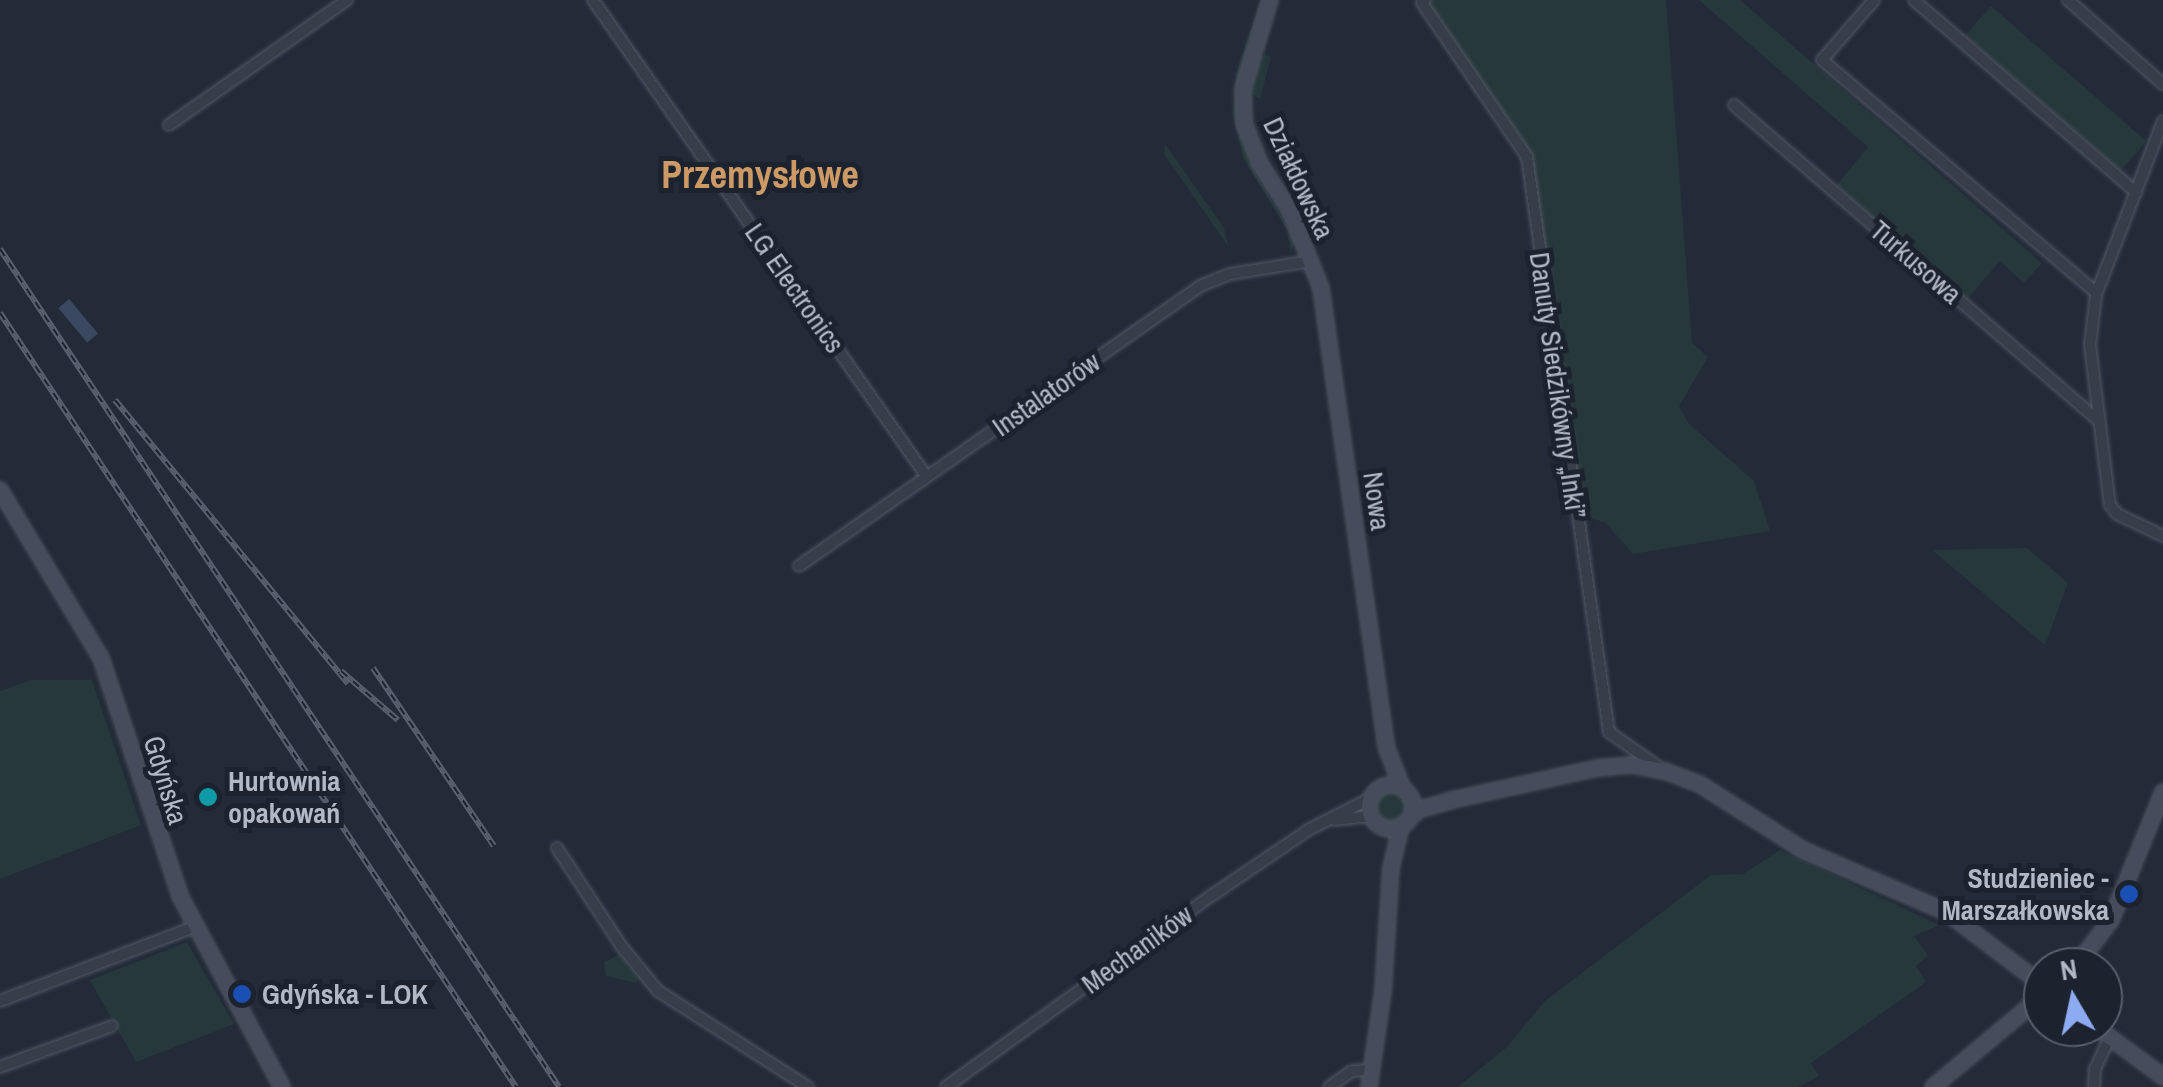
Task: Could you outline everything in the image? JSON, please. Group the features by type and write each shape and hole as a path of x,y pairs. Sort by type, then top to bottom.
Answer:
{"street":[{"path":"169,125 347,0"},
{"name":"LG Electronics","path":"593,0 927,477"},
{"name":"Działdowska","path":"1270,0 1243,88 1244,124 1250,145 1290,212 1311,261"},
{"name":"Danuty Siedzikówny „Inki”","path":"1425,0 1422,3 1526,157 1608,732 1665,771"},
{"path":"1874,0 1822,60 2097,293"},
{"path":"1914,0 2136,192"},
{"path":"2068,0 2163,84"},
{"name":"Turkusowa","path":"1734,105 2098,420"},
{"path":"2163,121 2097,293 2090,345 2110,505 2117,514 2163,536"},
{"name":"Instalatorów","path":"798,566 1200,286 1230,274 1311,261"},
{"name":"Nowa","path":"1311,261 1324,306 1387,749 1406,791"},
{"name":"Gdyńska","path":"0,490 101,658 160,847 194,927 282,1087"},
{"name":"Nowa","path":"1371,816 1387,749"},
{"path":"1383,827 1406,822 1452,800 1596,768 1633,764 1665,771 1701,785 1802,850 1946,912 2023,970"},
{"path":"1376,792 1406,791 1452,800"},
{"path":"1391,868 1406,822 1406,791"},
{"name":"Mechaników","path":"946,1087 1211,896 1310,829 1333,820 1376,792"},
{"path":"2090,947 2111,920 2163,792"},
{"path":"1333,820 1371,816 1383,827 1391,868 1385,974 1369,1087"},
{"path":"557,848 622,948 658,991 808,1087"},
{"path":"0,1001 194,927"},
{"path":"1933,1087 2023,1012"},
{"path":"0,1067 112,1026"},
{"path":"2094,1087 2094,1069 2105,1047"},
{"path":"2122,1047 2163,1077"},
{"path":"1329,1087 1352,1071 1371,1070"}],"shaded area":[{"path":"1261,0 1265,0 1238,84 1242,133 1255,173 1293,236 1290,254 1288,231 1243,158 1233,113 1236,74"},
{"path":"1427,0 1666,0 1692,343 1708,357 1679,406 1689,424 1754,481 1770,531 1633,554 1606,523 1579,514 1540,283 1522,139"},
{"path":"1699,0 1740,0 2042,263 2024,283 2000,261 1968,298 1837,185 1868,147"},
{"path":"1991,6 2146,141 2121,171 1965,35"},
{"path":"1264,54 1271,57 1260,99 1249,92 1252,73"},
{"path":"1165,144 1224,228 1228,246 1164,154"},
{"path":"2027,548 2068,583 2045,645 1932,550"},
{"path":"32,680 92,680 141,825 0,879 0,691"},
{"path":"1391,792 1401,796 1405,806 1401,816 1391,820 1381,816 1377,806 1381,796"},
{"path":"1780,850 1939,925 1914,936 1928,956 1916,966 1926,982 1811,1063 1819,1076 1798,1087 1458,1087 1508,1046 1545,1001 1711,875 1743,874"},
{"path":"187,942 234,1024 136,1062 90,980"},
{"path":"619,955 638,978 636,983 606,976 604,962"}],"water":[{"path":"69,299 98,333 87,342 58,308"}],"railway":[{"path":"0,249 559,1087"},
{"path":"0,313 516,1087"},
{"path":"115,400 348,684"},
{"path":"373,668 494,846"},
{"path":"341,671 398,720"}],"place":[{"name":"Hurtownia opakowań","path":"208,797"},
{"name":"Studzieniec - Marszałkowska","path":"2129,894"},
{"name":"Gdyńska - LOK","path":"242,994"}],"district":[{"name":"Przemysłowe","path":"760,175"}]}
